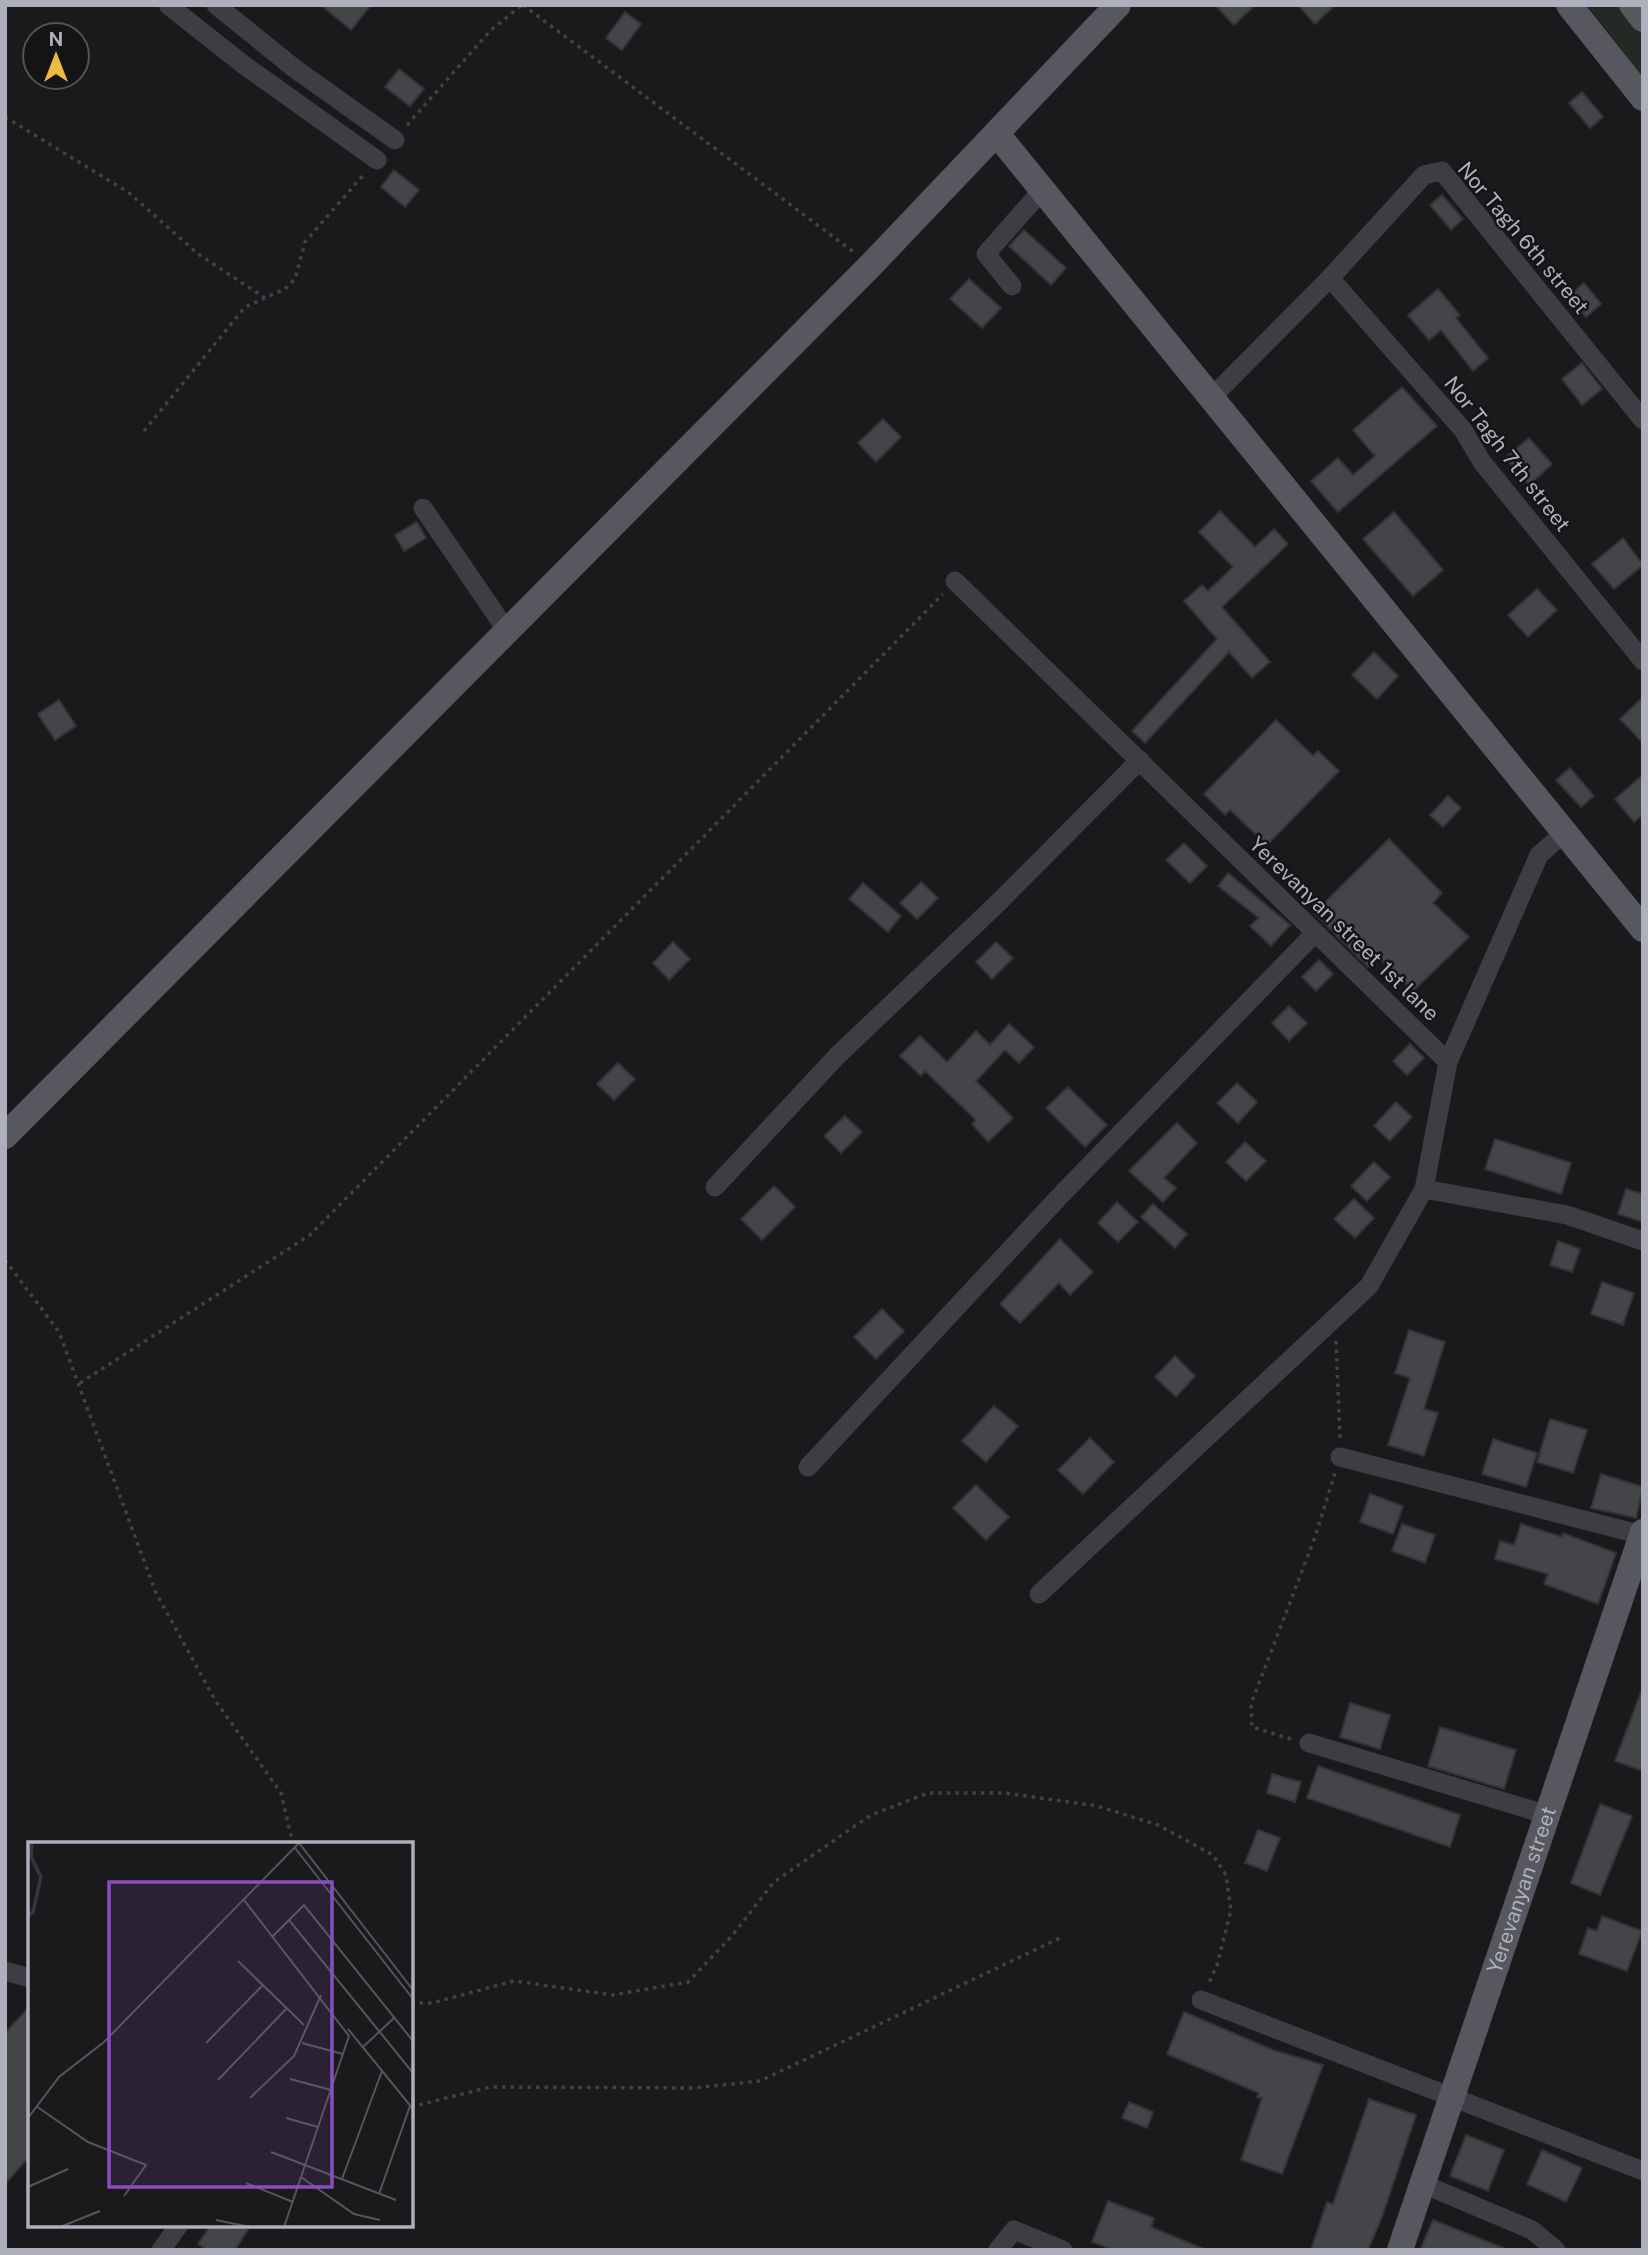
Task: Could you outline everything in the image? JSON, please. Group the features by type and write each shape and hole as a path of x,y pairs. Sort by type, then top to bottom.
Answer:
{"main road":[{"path":"5,1136 871,265 1118,5"},
{"path":"1569,5 1643,98"},
{"path":"1632,5 1643,19"},
{"path":"997,134 1643,929"},
{"name":"Yerevanyan street","path":"1400,2250 1642,1534"}],"street":[{"path":"168,5 244,65 377,160"},
{"path":"216,5 294,68 395,140"},
{"name":"Nor Tagh 6th street","path":"1330,278 1424,175 1442,171 1643,419"},
{"path":"1012,286 985,254 1043,189"},
{"path":"1211,398 1330,278"},
{"name":"Nor Tagh 7th street","path":"1330,278 1463,430 1482,462 1643,661"},
{"path":"423,508 507,631"},
{"name":"Yerevanyan street 1st lane","path":"955,582 1448,1062"},
{"path":"715,1188 837,1056 999,902 1140,760"},
{"path":"1039,1594 1369,1286 1424,1189 1448,1062 1539,855 1566,832"},
{"path":"808,1467 1059,1197 1315,933"},
{"path":"1424,1189 1567,1215 1643,1241"},
{"path":"1340,1457 1642,1534"},
{"path":"1309,1744 1548,1815"},
{"path":"5,1972 28,1978"},
{"path":"1201,2000 1643,2171"},
{"path":"1423,2184 1532,2230 1556,2250"},
{"path":"162,2250 177,2227"},
{"path":"998,2250 1014,2230 1063,2250"}],"path":[{"path":"395,140 490,32 522,5 871,265"},
{"path":"5,117 128,192 198,254 265,298"},
{"path":"144,431 245,307 285,289 295,279 305,242 377,160"},
{"path":"80,1383 310,1235 955,582"},
{"path":"5,1260 59,1332 156,1593 215,1700 281,1794 293,1842"},
{"path":"1309,1744 1252,1727 1251,1704 1315,1538 1340,1457 1335,1318"},
{"path":"413,2003 432,2003 514,1982 613,1995 688,1982 731,1937 774,1882 871,1815 928,1793 1005,1794 1097,1806 1158,1825 1213,1855 1226,1875 1231,1910 1217,1965 1201,2000"},
{"path":"413,2106 490,2087 694,2088 760,2081 1060,1938"}],"shaded area":[{"path":"1587,5 1618,5 1643,36 1643,77"}],"building":[{"path":"321,5 371,5 351,30"},
{"path":"1215,5 1255,5 1234,25"},
{"path":"1298,5 1335,5 1315,24"},
{"path":"625,12 641,24 622,50 606,38"},
{"path":"399,69 424,89 410,106 385,87"},
{"path":"1582,92 1603,117 1590,128 1569,103"},
{"path":"394,170 419,190 405,207 381,187"},
{"path":"1442,195 1463,219 1451,230 1430,205"},
{"path":"1024,230 1066,268 1051,285 1009,246"},
{"path":"969,279 1001,308 982,328 950,299"},
{"path":"1584,283 1601,304 1586,317 1569,296"},
{"path":"1438,289 1460,315 1456,318 1488,358 1473,371 1441,330 1429,340 1408,315"},
{"path":"1582,363 1602,389 1582,405 1562,379"},
{"path":"1402,387 1437,426 1338,512 1311,481 1338,458 1353,475 1375,456 1353,430"},
{"path":"883,419 901,437 876,462 858,443"},
{"path":"1529,438 1552,464 1529,485 1505,458"},
{"path":"1220,511 1255,547 1274,529 1288,544 1222,607 1270,662 1252,678 1229,652 1145,743 1132,731 1217,639 1184,601 1202,585 1208,591 1233,567 1199,532"},
{"path":"1394,512 1443,570 1413,596 1363,539"},
{"path":"417,522 426,538 404,551 395,535"},
{"path":"1623,538 1643,565 1614,589 1592,564"},
{"path":"1537,589 1557,610 1528,637 1508,615"},
{"path":"1374,652 1398,676 1377,699 1352,675"},
{"path":"1643,697 1643,743 1620,719"},
{"path":"59,700 76,726 55,740 38,714"},
{"path":"1276,720 1313,756 1318,751 1339,771 1267,845 1230,810 1225,815 1204,794"},
{"path":"1570,768 1594,796 1581,807 1556,780"},
{"path":"1643,775 1643,814 1634,822 1615,799"},
{"path":"1448,796 1461,808 1443,827 1430,815"},
{"path":"1389,839 1442,893 1433,903 1469,937 1413,991 1378,957 1368,967 1314,913"},
{"path":"1184,843 1207,866 1190,883 1166,860"},
{"path":"1228,873 1290,925 1271,946 1250,926 1259,918 1218,886"},
{"path":"921,882 938,898 917,919 900,903"},
{"path":"863,883 901,916 888,932 849,899"},
{"path":"673,942 690,959 669,980 653,963"},
{"path":"996,942 1013,958 992,979 976,962"},
{"path":"1319,960 1333,974 1316,991 1302,977"},
{"path":"1289,1006 1307,1023 1289,1041 1272,1023"},
{"path":"1009,1024 1034,1047 1019,1063 1005,1050 976,1081 1013,1118 988,1142 972,1124 976,1120 925,1071 921,1076 900,1056 920,1036 947,1062 976,1031 990,1045"},
{"path":"1410,1044 1424,1058 1407,1075 1393,1061"},
{"path":"618,1063 635,1079 614,1100 597,1084"},
{"path":"1237,1083 1257,1102 1238,1123 1217,1103"},
{"path":"1068,1087 1107,1125 1085,1147 1046,1108"},
{"path":"1396,1102 1412,1117 1390,1141 1374,1126"},
{"path":"845,1116 862,1132 841,1153 824,1136"},
{"path":"1177,1123 1197,1143 1164,1178 1176,1188 1163,1202 1129,1171"},
{"path":"1495,1139 1571,1163 1561,1194 1485,1169"},
{"path":"1245,1142 1266,1161 1246,1181 1226,1162"},
{"path":"1374,1162 1390,1177 1367,1201 1351,1186"},
{"path":"774,1186 795,1207 762,1240 741,1219"},
{"path":"1626,1189 1643,1194 1643,1222 1618,1214"},
{"path":"1354,1199 1374,1218 1355,1238 1334,1219"},
{"path":"1117,1202 1138,1222 1118,1242 1098,1223"},
{"path":"1153,1204 1187,1234 1175,1248 1141,1217"},
{"path":"1060,1239 1093,1272 1070,1295 1059,1283 1020,1323 1000,1304"},
{"path":"1558,1241 1580,1249 1572,1272 1550,1265"},
{"path":"1602,1282 1634,1293 1623,1325 1591,1314"},
{"path":"882,1309 904,1331 876,1359 854,1337"},
{"path":"1409,1330 1445,1342 1424,1409 1438,1413 1424,1456 1388,1445 1410,1378 1395,1373"},
{"path":"1175,1356 1195,1376 1176,1397 1155,1377"},
{"path":"994,1406 1018,1426 986,1462 962,1441"},
{"path":"1550,1419 1587,1430 1573,1473 1537,1462"},
{"path":"1090,1438 1114,1462 1083,1494 1058,1470"},
{"path":"1493,1439 1537,1453 1526,1487 1482,1474"},
{"path":"1601,1474 1643,1487 1636,1518 1591,1508"},
{"path":"976,1485 1009,1517 986,1540 953,1508"},
{"path":"1370,1494 1403,1506 1393,1534 1360,1522"},
{"path":"1402,1524 1435,1535 1425,1563 1392,1551"},
{"path":"1521,1524 1562,1537 1563,1533 1616,1553 1598,1604 1544,1584 1548,1574 1495,1559 1500,1541 1514,1545"},
{"path":"1643,1692 1643,1771 1615,1761"},
{"path":"1350,1703 1390,1715 1380,1749 1340,1737"},
{"path":"1440,1727 1516,1750 1504,1789 1428,1766"},
{"path":"1318,1766 1460,1815 1450,1847 1307,1798"},
{"path":"1272,1774 1301,1782 1295,1802 1267,1793"},
{"path":"1600,1804 1632,1816 1600,1895 1571,1883"},
{"path":"1258,1830 1280,1838 1267,1871 1245,1863"},
{"path":"1602,1916 1642,1931 1627,1971 1579,1954 1588,1928 1597,1931"},
{"path":"28,2008 28,2158 5,2184 5,2033"},
{"path":"1184,2012 1273,2050 1323,2065 1282,2174 1241,2160 1262,2098 1257,2097 1259,2093 1167,2054"},
{"path":"1369,2099 1416,2115 1382,2217 1368,2250 1311,2250 1327,2202 1333,2204"},
{"path":"1129,2102 1153,2112 1147,2128 1122,2118"},
{"path":"1466,2135 1504,2150 1488,2191 1450,2176"},
{"path":"1542,2150 1582,2168 1566,2202 1527,2184"},
{"path":"1108,2201 1154,2218 1151,2227 1206,2250 1114,2250 1092,2242"},
{"path":"1433,2220 1506,2249 1506,2250 1420,2250"},
{"path":"210,2227 250,2227 235,2250 207,2250 198,2244"}]}
